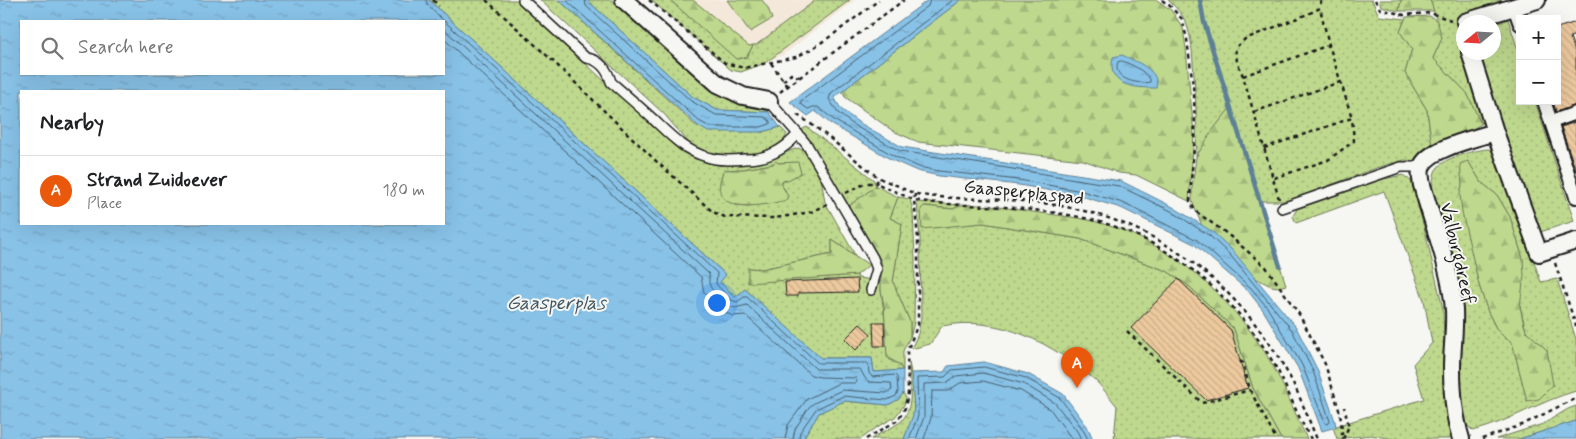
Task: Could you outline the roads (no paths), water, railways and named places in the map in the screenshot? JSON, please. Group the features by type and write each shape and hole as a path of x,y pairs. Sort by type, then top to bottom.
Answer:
{"street":[{"path":"624,0 718,84 743,96 769,101"},
{"path":"1491,15 1537,0"},
{"path":"1514,7 1517,15"},
{"path":"1472,60 1495,132 1539,253 1576,241"},
{"path":"1545,105 1576,197"},
{"path":"1551,122 1576,113"},
{"path":"1421,167 1429,156 1495,132"},
{"name":"Valburgdreef","path":"1421,167 1422,185 1451,291 1454,328 1452,368 1454,403 1461,439"}],"lane":[{"path":"524,0 586,58 594,59 609,73 611,82 691,151 708,158 722,160 753,159 772,155 788,145 798,134"},
{"path":"769,101 807,145 873,258 877,269 871,290"},
{"path":"1282,208 1401,167 1421,167"}],"water":[{"name":"Gaasperplas","path":"0,0 429,0 726,275 720,282 735,297 745,289 821,358 872,358 874,372 903,370 903,393 899,399 888,405 844,401 819,413 804,439 0,439"},
{"path":"559,0 587,0 693,97 717,110 769,112 780,127 762,132 708,132 698,126"},
{"path":"928,0 961,0 834,97 841,109 858,122 902,147 1121,181 1173,207 1213,232 1233,251 1296,327 1317,369 1336,427 1322,431 1298,368 1263,310 1248,291 1194,244 1121,208 1081,196 1019,185 939,176 917,171 892,160 831,124 815,111 808,116 790,102"},
{"path":"1122,55 1140,63 1151,71 1157,82 1156,88 1131,86 1118,80 1112,67 1113,57"},
{"path":"984,362 1028,374 1063,394 1087,426 1093,439 904,439 914,407 911,373 944,372 948,366"},
{"path":"1576,421 1576,439 1519,439"}],"waterway":[{"path":"1200,0 1204,22 1280,266"}],"place":[{"name":"Strand Zuidoever","path":"1077,388"}]}
